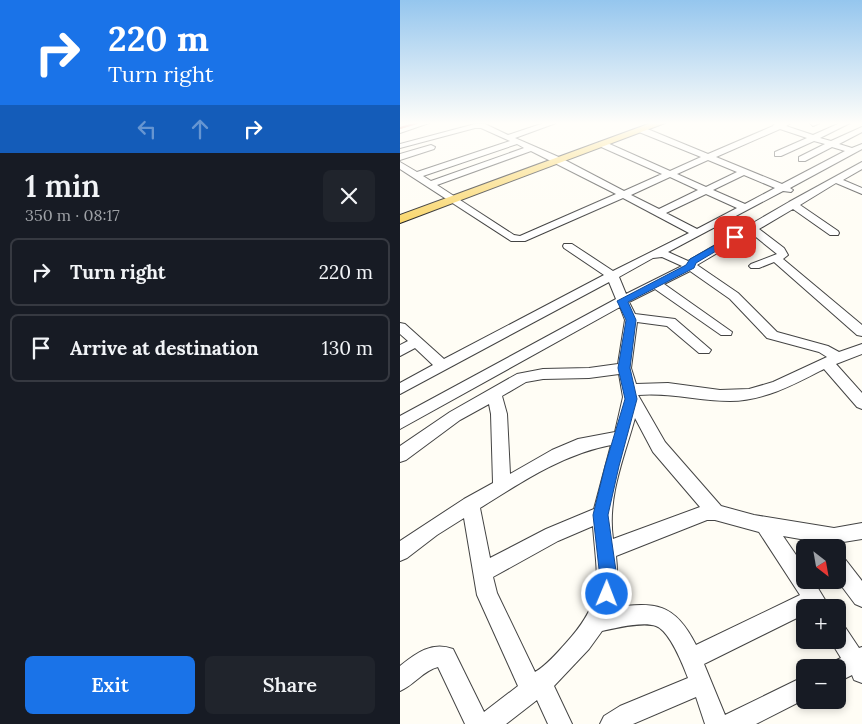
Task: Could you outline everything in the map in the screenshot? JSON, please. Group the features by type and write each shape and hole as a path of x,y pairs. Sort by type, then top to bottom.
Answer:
{"main road":[{"path":"400,219 567,157"}],"street":[{"path":"417,175 472,157"},
{"path":"431,184 507,157"},
{"path":"551,157 697,233"},
{"path":"631,157 746,208"},
{"path":"400,165 516,239 525,237 709,157 805,196"},
{"path":"802,159 806,157"},
{"path":"400,389 650,255 657,254 841,157"},
{"path":"400,423 622,301 691,266 690,264 693,261 862,165"},
{"path":"658,213 744,172"},
{"path":"836,180 862,191"},
{"path":"792,204 834,233"},
{"path":"750,228 783,253 783,255 755,266"},
{"path":"568,246 612,276 630,317 631,326 624,368 631,394 659,447 714,512"},
{"path":"657,254 691,266 734,296 772,334 782,339 822,349 862,403"},
{"path":"776,258 862,332"},
{"path":"655,284 726,332"},
{"path":"630,317 671,322 704,350"},
{"path":"400,327 443,366"},
{"path":"400,351 417,342"},
{"path":"631,394 671,389 713,396 749,394 782,385 832,360 862,349"},
{"path":"400,455 455,416 494,393 531,376 589,373 624,368"},
{"path":"494,393 499,414 502,486"},
{"path":"487,724 571,655 591,632 596,621 607,594 608,578 600,515 631,394"},
{"path":"400,552 470,504 558,455 584,444 621,437"},
{"path":"470,504 487,595 536,685 560,724"},
{"path":"605,552 698,514 714,512 765,525 834,536 862,531"},
{"path":"482,572 552,535 600,515"},
{"path":"765,525 814,599"},
{"path":"811,532 816,539"},
{"path":"846,576 862,597"},
{"path":"691,659 796,612"},
{"path":"596,621 632,616 662,618 678,635 691,659 717,724"},
{"path":"846,649 854,666"},
{"path":"400,680 431,658 440,655 445,657 477,724"},
{"path":"612,724 628,714 701,684"},
{"path":"732,724 796,692"}],"route":[{"path":"607,594 608,578 600,515 631,399 624,368 631,320 622,301 691,266 690,264 693,261 735,237"}]}
